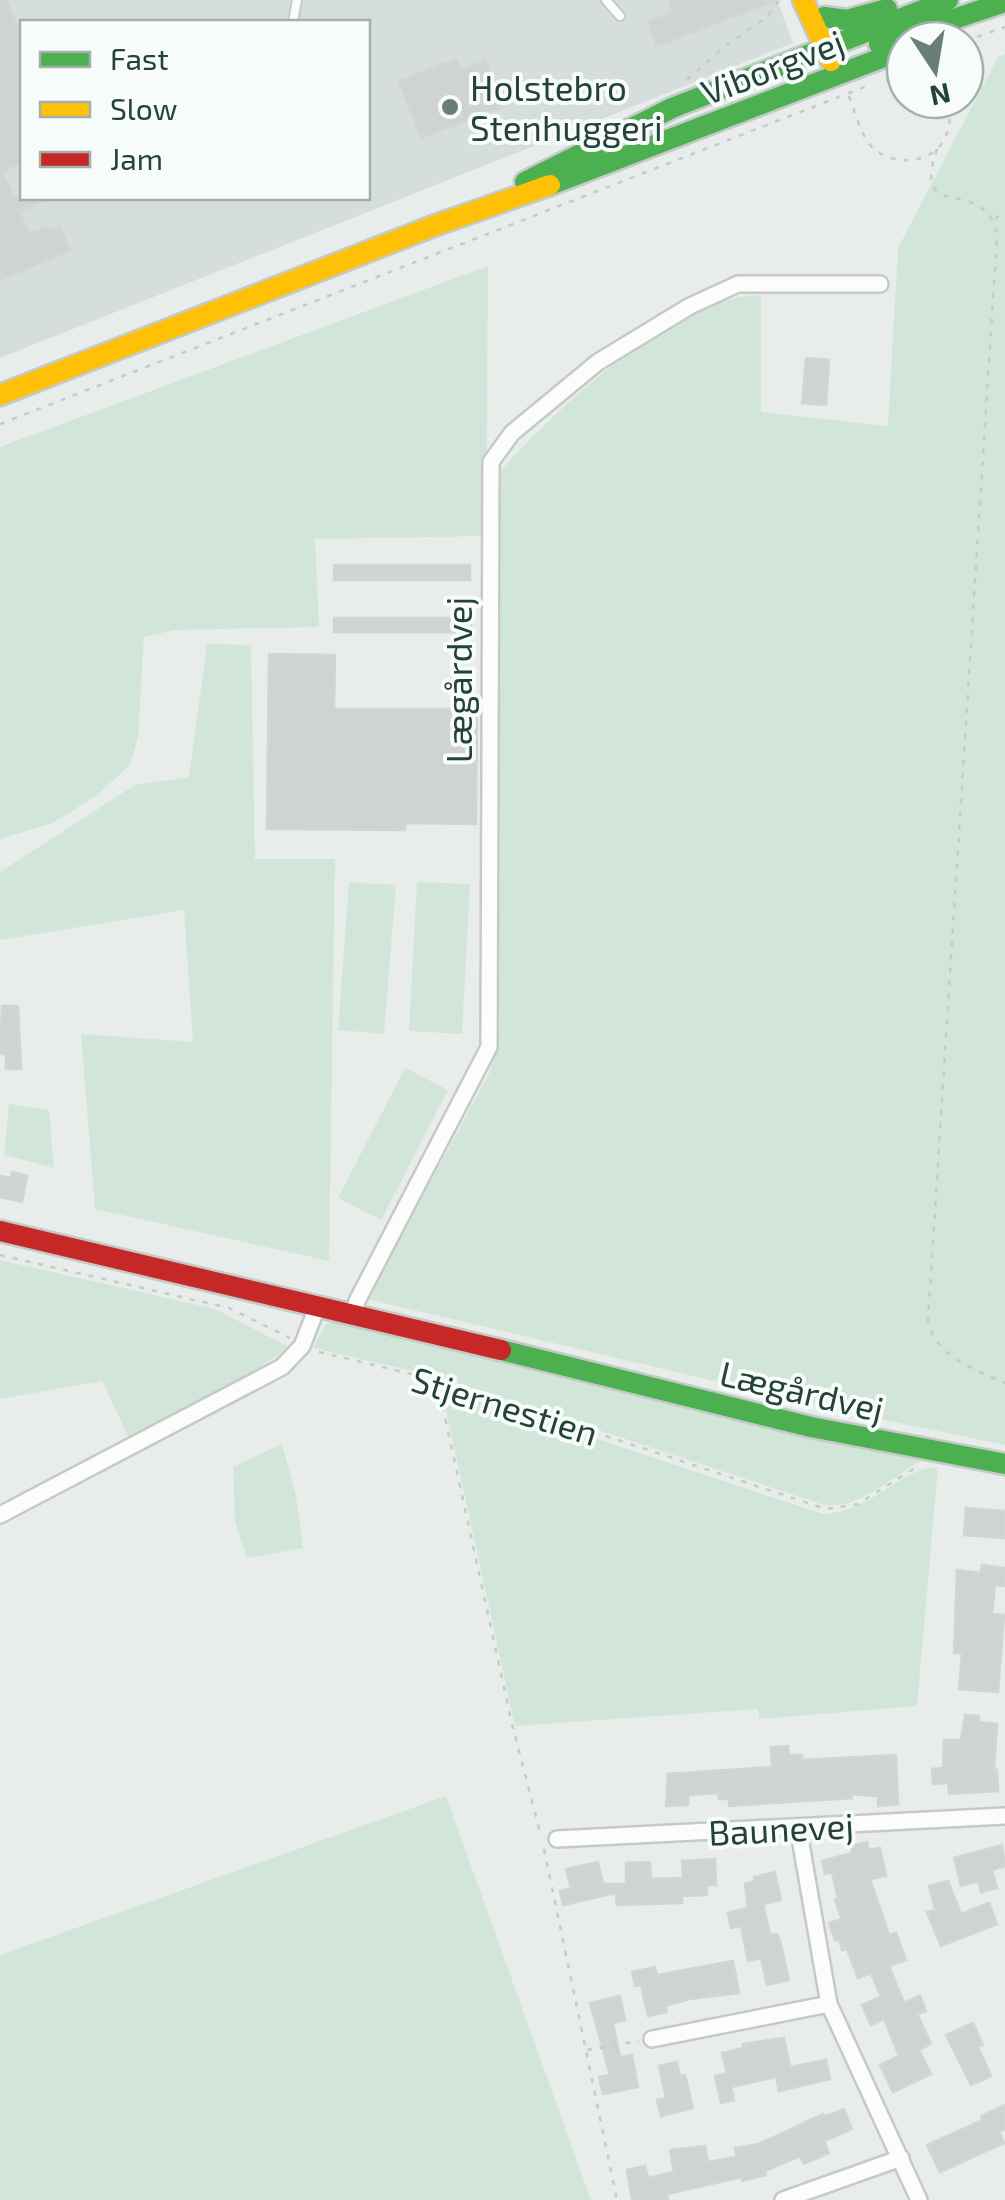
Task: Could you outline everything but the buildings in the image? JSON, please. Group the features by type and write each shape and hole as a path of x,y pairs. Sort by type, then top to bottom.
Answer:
{"main road":[{"path":"803,0 829,54"},
{"path":"821,8 848,20 914,0"},
{"name":"Viborgvej","path":"436,225 672,108 829,54 948,0"},
{"path":"677,137 744,95 829,54 1005,6"},
{"path":"974,20 1005,6"},
{"path":"821,8 829,54"},
{"name":"Viborgvej","path":"0,394 436,225 515,199 885,58"},
{"name":"Lægårdvej","path":"0,1232 318,1305 811,1428 1005,1464"}],"street":[{"name":"Lægårdvej","path":"353,1314 489,1047 491,462 512,433 598,362 738,284 880,284"},
{"path":"0,1516 282,1367 302,1346 318,1305"},
{"name":"Baunevej","path":"557,1839 1005,1816"},
{"path":"798,1827 830,2004 919,2200"},
{"path":"652,2039 830,2004"},
{"path":"783,2200 901,2158"}],"lane":[{"path":"606,0 620,16"}],"path":[{"path":"678,88 724,47 768,16 779,0"},
{"path":"0,424 885,78"},
{"path":"849,94 868,142 882,156 896,161 916,159 937,150"},
{"path":"945,120 947,127"},
{"path":"948,120 945,138 929,173 933,187 940,195 979,204 994,219 997,236 928,1320 937,1344 952,1358 1005,1383"},
{"path":"994,219 1005,210"},
{"name":"Stjernestien","path":"0,1255 229,1308 263,1322 302,1346 437,1380 826,1509 858,1504 924,1464"},
{"path":"437,1380 617,2200"},
{"path":"586,2050 652,2039"}],"shaded area":[{"path":"0,0 777,0 793,43 0,358"}],"green space":[{"path":"1005,54 1005,1445 837,1410 367,1299 491,1070 500,471 585,388 655,335 691,314 727,300 761,295 761,412 888,426 898,248 965,120 985,120 985,82 998,57"},
{"path":"488,266 486,536 315,539 319,627 175,630 144,637 138,737 130,765 97,795 53,823 0,839 0,447"},
{"path":"207,644 251,645 255,859 335,859 329,1261 95,1209 81,1034 193,1042 184,910 0,940 0,872 135,785 189,777"},
{"path":"349,882 396,885 384,1034 338,1030"},
{"path":"417,882 470,884 462,1034 409,1031"},
{"path":"405,1068 448,1090 381,1220 338,1198"},
{"path":"9,1104 49,1110 54,1168 4,1155"},
{"path":"0,1260 215,1309 289,1347 245,1378 129,1438 102,1381 0,1399"},
{"path":"343,1321 833,1444 924,1459 864,1497 824,1505 439,1377 313,1348 326,1324"},
{"path":"441,1387 823,1514 857,1506 911,1474 938,1467 917,1706 759,1719 758,1709 515,1726"},
{"path":"282,1444 296,1496 303,1548 247,1558 235,1522 233,1467"},
{"path":"446,1796 591,2200 0,2200 0,1955"}],"traffic: fast":[{"path":"525,182 672,108 948,0"},
{"path":"879,44 1005,2"},
{"path":"824,17 847,20 887,9"},
{"path":"550,185 885,57"},
{"path":"501,1350 811,1427 1005,1464"}],"traffic: slow":[{"path":"803,0 831,61"},
{"path":"0,395 436,225 550,185"}],"traffic: jam":[{"path":"0,1231 501,1350"}],"place":[{"name":"Holstebro Stenhuggeri","path":"450,107"}]}
